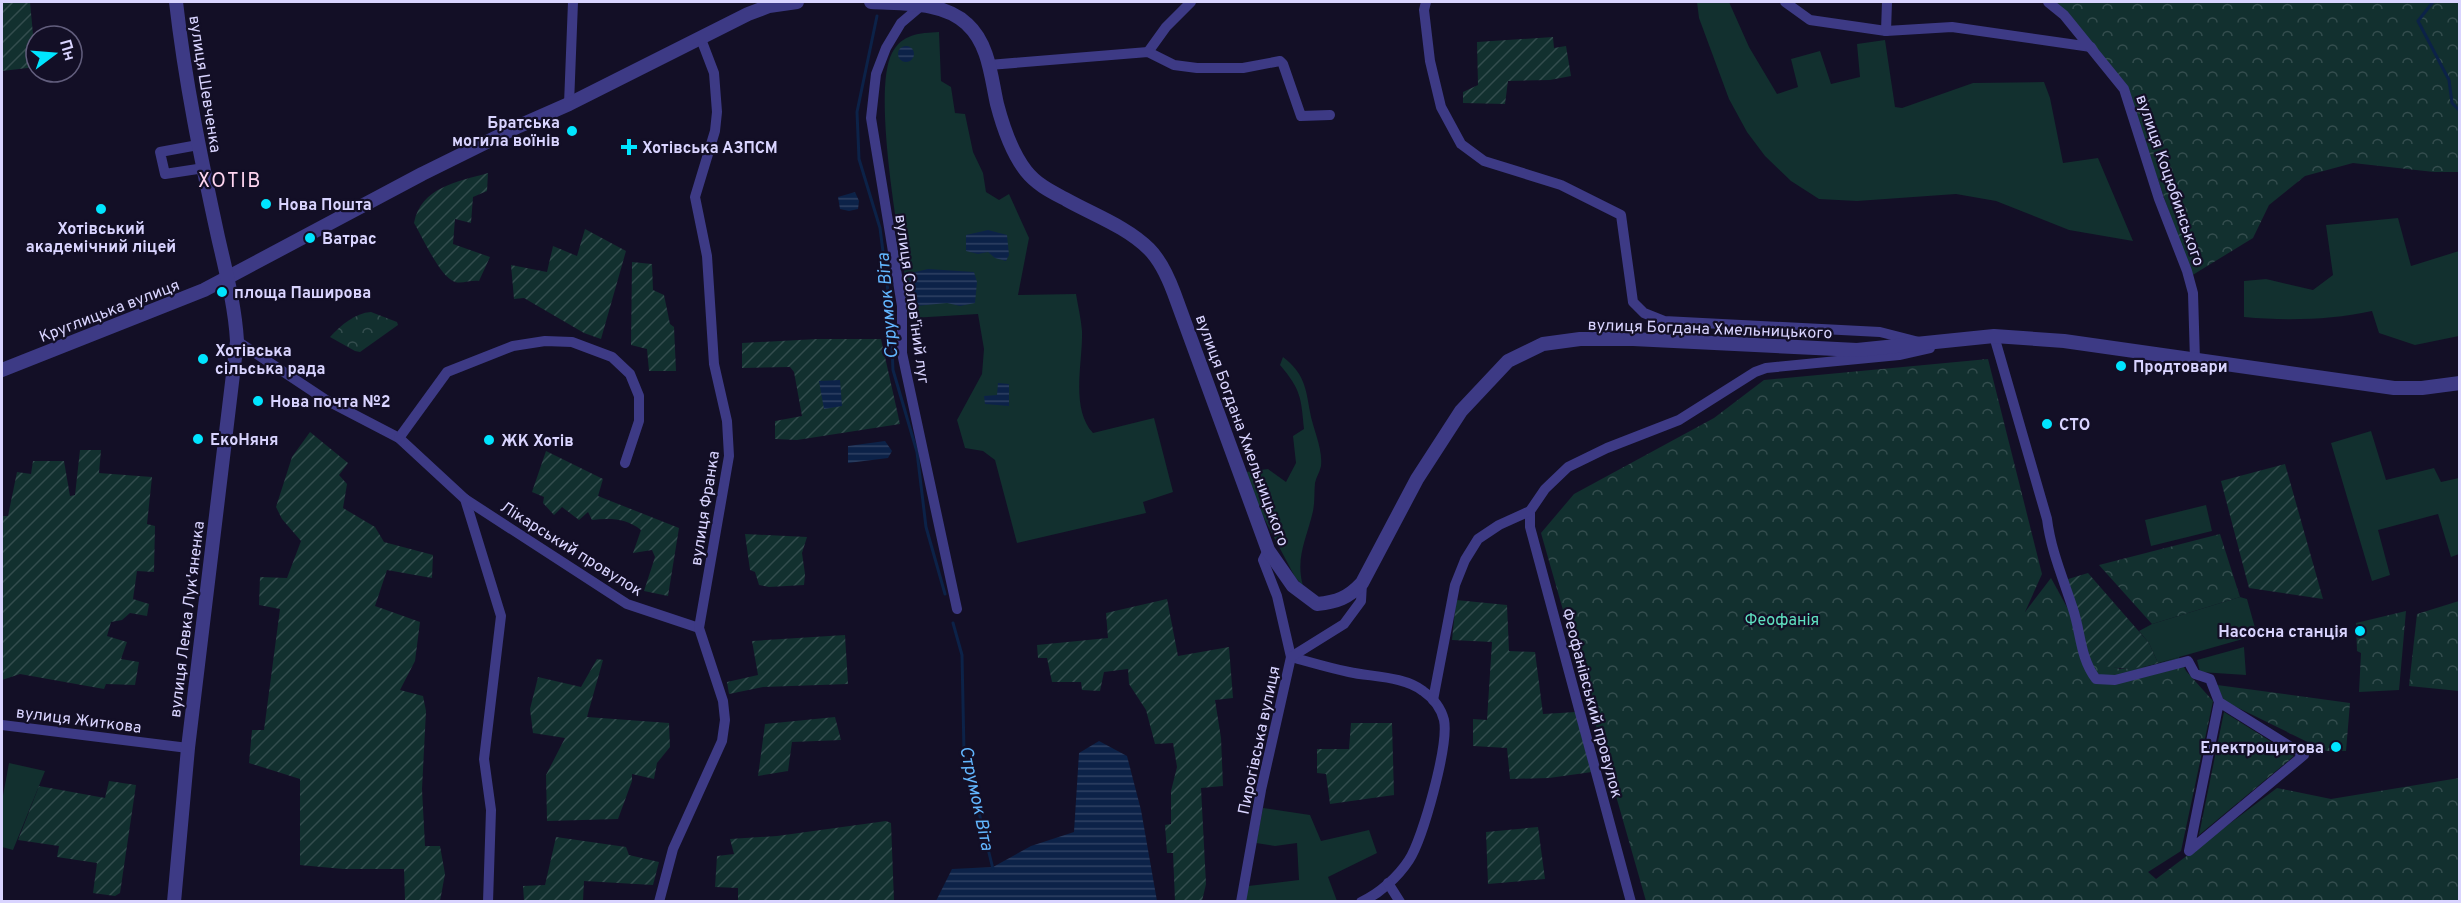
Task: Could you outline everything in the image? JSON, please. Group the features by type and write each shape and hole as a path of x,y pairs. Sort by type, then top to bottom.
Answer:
{"street":[{"name":"вулиця Шевченка","path":"176,2 184,69 198,145 228,277"},
{"path":"569,104 573,2"},
{"path":"237,341 228,277 422,174 569,104 748,14 770,4 796,2"},
{"name":"вулиця Богдана Хмельницького","path":"871,2 949,6 975,32 989,65 998,107 1007,133 1017,158 1028,173 1042,187 1135,237 1165,270 1268,550 1293,586 1317,604 1337,602 1352,594 1362,583 1417,479 1461,411 1508,361 1543,344 1580,339 1633,339 1857,350 1994,336 2064,341 2394,388 2422,388 2460,383"},
{"path":"1148,52 1166,27 1191,2"},
{"path":"1426,2 1424,10 1430,61 1439,101 1461,144 1484,161 1561,185 1621,215 1633,302 1644,313 1664,321 1880,332 1923,343"},
{"path":"1785,2 1810,20 1886,31 1952,27 2091,47"},
{"path":"1886,31 1887,2"},
{"name":"вулиця Коцюбинського","path":"2048,2 2064,15 2124,89 2159,199 2187,271 2193,293 2195,361"},
{"name":"вулиця Солов'їний луг","path":"921,6 901,23 886,48 876,74 871,118 902,306 902,353 957,609"},
{"name":"вулиця Франка","path":"659,902 673,849 722,741 725,720 723,701 699,628 729,456 727,421 714,364 707,256 695,197 715,131 717,112 714,73 701,39"},
{"path":"989,65 1148,52 1174,65 1197,68 1243,68 1280,61 1301,116 1330,115"},
{"path":"198,145 160,152 165,174 204,168"},
{"name":"Круглицька вулиця","path":"2,370 170,304 228,277"},
{"path":"1994,336 2047,519 2050,543 2074,610 2081,649 2091,674 2096,680 2115,680 2188,661 2195,674 2210,679 2219,702 2189,851 2304,755 2219,702"},
{"path":"1433,700 1455,585 1465,560 1478,539 1499,525 1530,511 1545,489 1568,467 1607,448 1679,420 1755,372 1783,365 1899,355 1968,339"},
{"name":"Лікарський провулок","path":"237,341 326,400 399,438 465,499 627,604 699,628"},
{"name":"вулиця Левка Лук'яненка","path":"174,902 188,748 237,341"},
{"path":"399,438 447,372 513,346 545,341 572,342 612,357 630,374 639,396 639,421 625,463"},
{"path":"465,499 501,616 484,759 491,810 488,902"},
{"name":"Феофанівський провулок","path":"1530,511 1530,527 1631,902"},
{"path":"1268,550 1263,560 1277,596 1291,657 1350,672 1399,681 1422,689 1440,709 1444,721 1444,736 1425,819 1409,860 1388,883 1361,902"},
{"name":"Пирогівська вулиця","path":"1241,902 1260,790 1291,657 1344,624 1361,601 1362,583"},
{"name":"вулиця Житкова","path":"2,725 188,748"},
{"path":"1388,883 1400,902"}],"green space":[{"path":"2,2 30,2 32,24 24,24 24,68 2,71"},
{"path":"1697,2 1729,2 1749,47 1777,94 1798,87 1791,59 1820,51 1831,84 1860,77 1857,44 1885,40 1895,107 1902,108 1973,83 2044,82 2050,98 2063,163 2098,158 2133,241 2069,230 1996,201 1956,194 1857,201 1819,199 1791,181 1765,156 1747,132 1729,99 1699,18"},
{"path":"2048,2 2459,2 2459,172 2434,172 2353,163 2305,176 2269,205 2253,238 2191,276 2124,81"},
{"path":"939,32 941,81 951,87 955,113 965,114 973,152 983,173 986,192 999,200 1009,194 1029,238 1018,295 1076,294 1082,331 1080,398 1086,423 1093,433 1154,418 1173,492 1143,502 1146,513 1017,543 995,460 983,451 965,448 957,420 982,374 984,349 978,314 912,318 896,223 887,142 886,74 892,53 906,38"},
{"path":"1553,37 1554,48 1566,46 1571,76 1550,80 1508,81 1505,104 1463,103 1463,92 1478,85 1477,42"},
{"path":"488,173 487,191 473,197 471,223 455,219 453,244 490,257 479,281 455,282 449,279 438,265 414,223 424,201 432,194 453,183"},
{"path":"2398,218 2411,266 2459,251 2459,336 2415,345 2379,333 2372,311 2308,319 2244,317 2244,281 2266,279 2313,290 2333,275 2326,225"},
{"path":"585,229 626,251 601,339 584,333 524,298 514,299 511,265 547,272 553,246 577,256"},
{"path":"632,262 652,264 653,290 664,295 670,324 674,327 676,371 649,371 647,349 631,345"},
{"path":"371,312 397,322 398,325 360,352 330,337 349,320"},
{"path":"817,339 881,339 900,424 797,440 775,439 775,421 802,416 794,372 790,367 742,368 742,343"},
{"path":"1283,357 1296,369 1303,382 1321,459 1315,483 1313,511 1301,557 1303,586 1295,577 1259,509 1246,472 1268,469 1286,482 1296,463 1293,436 1304,429 1302,409 1296,388 1280,365"},
{"name":"Феофанія","path":"1988,359 2042,574 2025,612 2051,578 2097,662 2120,669 2150,666 2179,657 2186,671 2213,701 2181,851 2148,872 2156,879 2277,788 2331,799 2459,778 2459,901 1646,901 1541,533 1574,494 1714,418 1764,380"},
{"path":"2371,431 2386,480 2434,468 2441,482 2459,478 2459,554 2451,557 2438,514 2378,530 2390,575 2372,581 2331,443"},
{"path":"310,432 348,463 339,475 347,484 343,508 375,527 384,542 433,555 432,578 387,570 375,606 420,622 415,661 400,690 423,696 426,711 422,789 425,846 440,846 445,874 440,901 405,901 404,869 343,869 300,865 300,779 249,763 252,730 264,730 280,609 259,605 260,577 287,578 301,541 282,519 276,507 292,457"},
{"path":"80,450 101,450 99,473 152,477 147,524 155,526 154,572 137,571 133,599 149,604 147,616 130,613 122,620 111,622 107,636 127,642 121,659 139,662 135,685 106,684 104,689 20,674 2,680 2,516 8,516 17,472 31,474 33,461 64,461 70,496 75,495"},
{"path":"546,451 603,479 598,496 679,528 668,596 644,591 655,557 652,550 633,553 641,530 630,523 618,520 592,520 588,512 579,520 562,507 554,515 543,503 544,497 532,492"},
{"path":"2285,464 2323,599 2249,588 2221,481"},
{"path":"2206,505 2212,531 2151,546 2145,520"},
{"path":"745,534 807,537 802,553 804,585 769,587 759,585 755,572 750,570"},
{"path":"2220,534 2240,597 2152,624 2099,565"},
{"path":"2088,573 2149,643 2158,663 2138,668 2116,668 2105,666 2087,656 2081,648 2074,626 2065,580"},
{"path":"2240,597 2247,599 2257,635 2158,663 2149,643 2139,631 2152,624"},
{"path":"1167,599 1178,656 1229,647 1233,698 1215,700 1221,738 1223,786 1201,788 1206,884 1202,901 1175,901 1173,853 1167,853 1165,825 1171,824 1171,791 1177,767 1173,743 1155,744 1146,710 1129,684 1128,669 1104,672 1100,691 1082,690 1081,682 1052,682 1047,658 1038,658 1037,645 1108,638 1106,613"},
{"path":"1456,600 1507,605 1509,651 1535,652 1543,714 1576,712 1592,772 1549,778 1510,779 1507,748 1473,746 1473,719 1487,720 1492,642 1452,640"},
{"path":"2459,601 2459,691 2409,686 2417,614"},
{"path":"2406,611 2399,690 2359,692 2361,653 2357,651 2356,623"},
{"path":"845,635 848,684 763,687 729,694 727,682 758,675 752,641"},
{"path":"2244,647 2246,675 2200,672 2197,660"},
{"path":"597,659 603,660 587,717 669,723 670,747 657,763 654,779 632,774 632,781 618,819 547,821 546,775 565,738 533,733 530,709 538,677 581,687"},
{"path":"2217,685 2350,703 2346,751 2326,751 2224,701"},
{"path":"2224,712 2294,756 2199,835"},
{"path":"835,717 841,740 792,742 788,771 758,776 765,724"},
{"path":"1351,723 1392,723 1394,795 1330,804 1326,774 1317,773 1317,749 1349,749"},
{"path":"9,763 45,771 13,850 2,847 2,801"},
{"path":"109,781 136,785 120,893 115,896 93,893 97,863 57,857 59,846 18,840 39,786 105,798"},
{"path":"1263,808 1310,815 1321,841 1369,830 1377,853 1328,877 1337,901 1245,902 1248,886 1299,880 1297,843 1275,846 1256,843"},
{"path":"886,821 891,823 894,901 738,901 738,888 715,887 717,856 734,854 730,839 777,836"},
{"path":"1538,827 1545,879 1488,884 1486,832"},
{"path":"556,837 626,847 629,855 659,862 653,885 584,881 583,901 524,901 523,886 545,885"}],"water":[{"path":"903,46 909,46 914,54 912,60 903,62 898,57 898,51"},
{"path":"855,192 859,201 858,209 849,211 840,209 838,197"},
{"path":"988,230 1007,235 1009,255 1006,261 995,258 988,252 978,254 966,251 966,235"},
{"path":"928,269 974,272 977,282 975,303 960,306 947,303 916,306 909,290 911,273"},
{"path":"840,380 842,406 824,409 819,381"},
{"path":"998,383 1009,384 1009,406 985,404 984,396 997,395"},
{"path":"885,441 892,451 888,458 848,463 848,446"},
{"path":"1099,741 1127,756 1141,810 1157,901 936,901 952,869 993,867 1031,846 1074,832 1079,753"}],"waterway":[{"path":"2433,2 2418,21 2449,80 2452,103 2460,111"},
{"name":"Струмок Віта","path":"877,16 857,112 859,159 880,228 890,307 893,370 917,452 926,527 945,594"},
{"name":"Струмок Віта","path":"953,623 962,655 964,752 993,869"}],"place":[{"name":"Братська могила воїнів","path":"572,131"},
{"name":"Хотівська АЗПСМ","path":"629,147"},
{"name":"Нова Пошта","path":"266,204"},
{"name":"Хотівський академічний ліцей","path":"101,209"},
{"name":"Ватрас","path":"310,238"},
{"name":"площа Паширова","path":"222,292"},
{"name":"Хотівська сільська рада","path":"203,359"},
{"name":"Продтовари","path":"2121,366"},
{"name":"Нова почта №2","path":"258,401"},
{"name":"СТО","path":"2047,424"},
{"name":"ЕкоНяня","path":"198,439"},
{"name":"ЖК Хотів","path":"489,440"},
{"name":"Насосна станція","path":"2360,631"},
{"name":"Електрощитова","path":"2336,747"}],"district":[{"name":"ХОТІВ","path":"230,180"}]}
